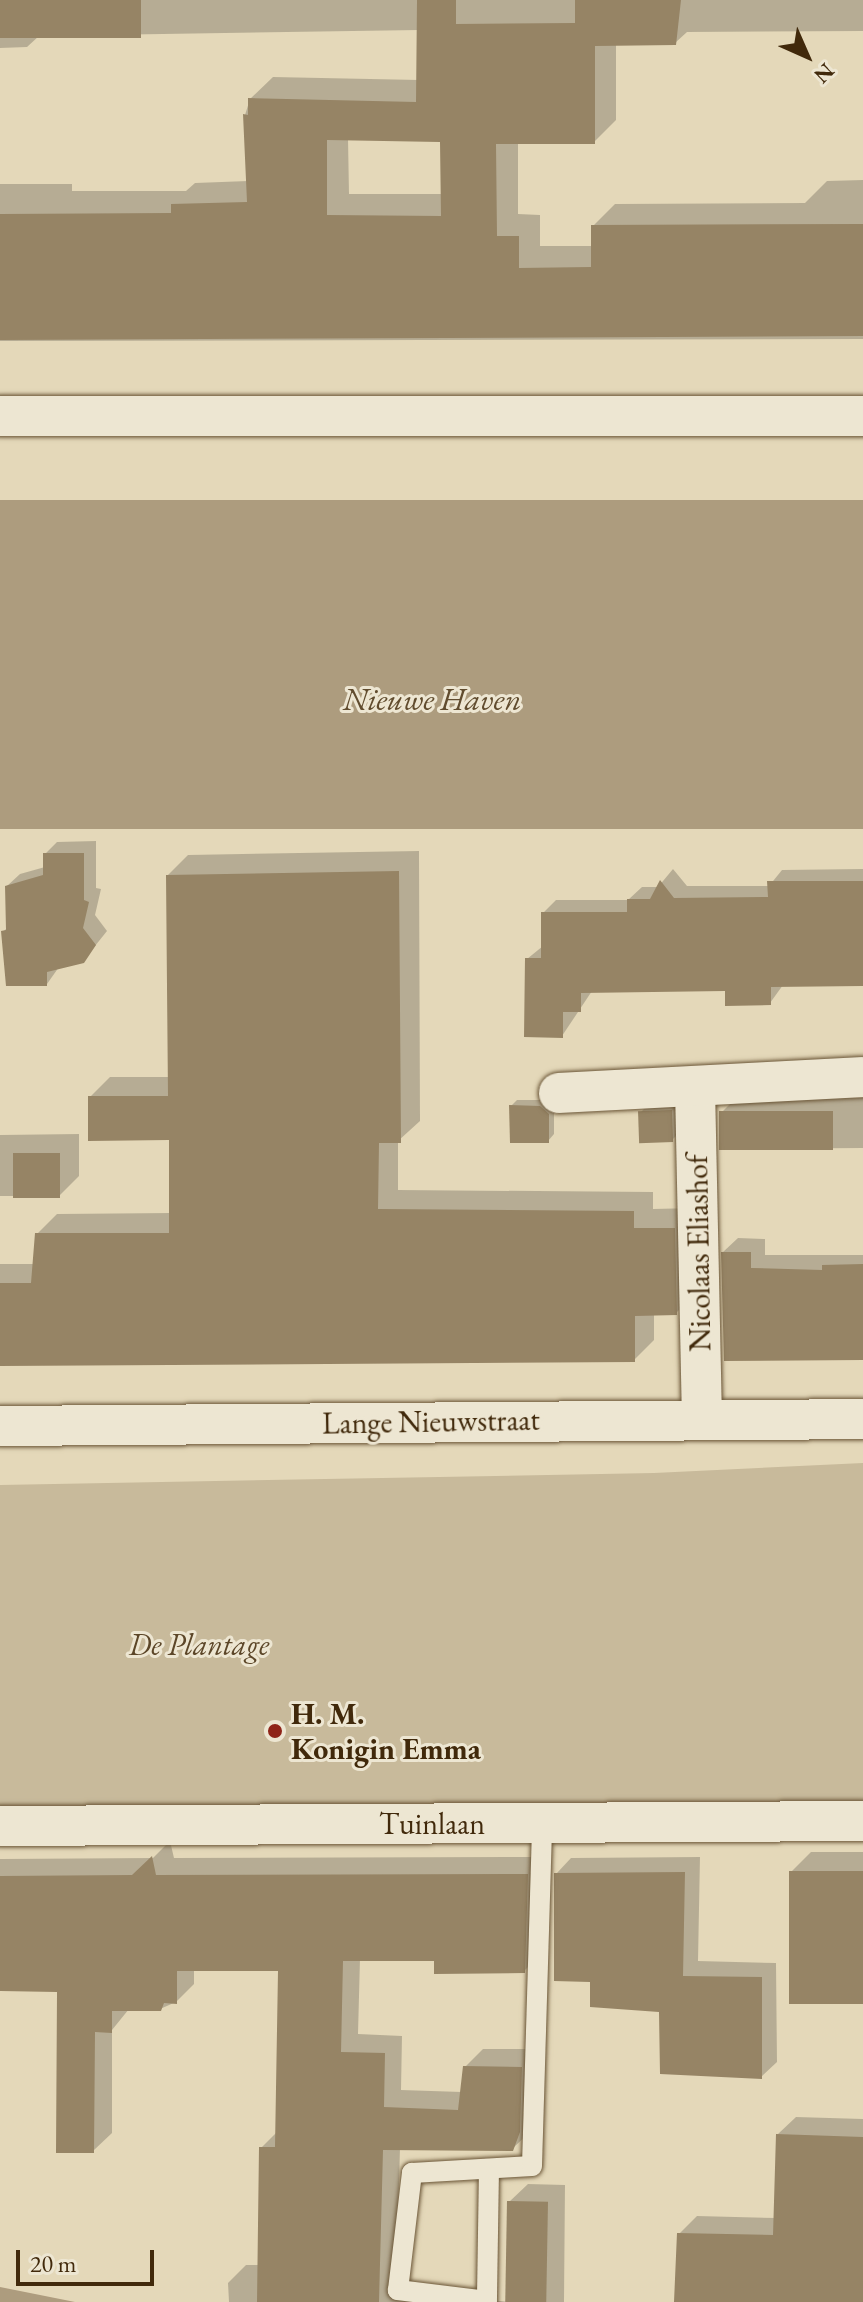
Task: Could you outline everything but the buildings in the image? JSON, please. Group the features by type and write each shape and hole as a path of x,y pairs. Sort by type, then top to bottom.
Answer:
{"street":[{"path":"0,416 863,416"},
{"path":"559,1093 863,1077"},
{"name":"Nicolaas Eliashof","path":"695,1087 702,1420"},
{"name":"Lange Nieuwstraat","path":"0,1426 863,1419"},
{"name":"Tuinlaan","path":"0,1826 863,1821"}],"lane":[{"path":"489,2169 487,2301 398,2290 412,2173 532,2166 542,1823"}],"green space":[{"name":"De Plantage","path":"863,1463 863,1803 0,1812 0,1485 654,1473"}],"water":[{"name":"Nieuwe Haven","path":"0,500 863,500 863,829 0,829"},
{"path":"0,2287 75,2302 0,2302"}],"place":[{"name":"H. M. Konigin Emma","path":"275,1731"}]}
